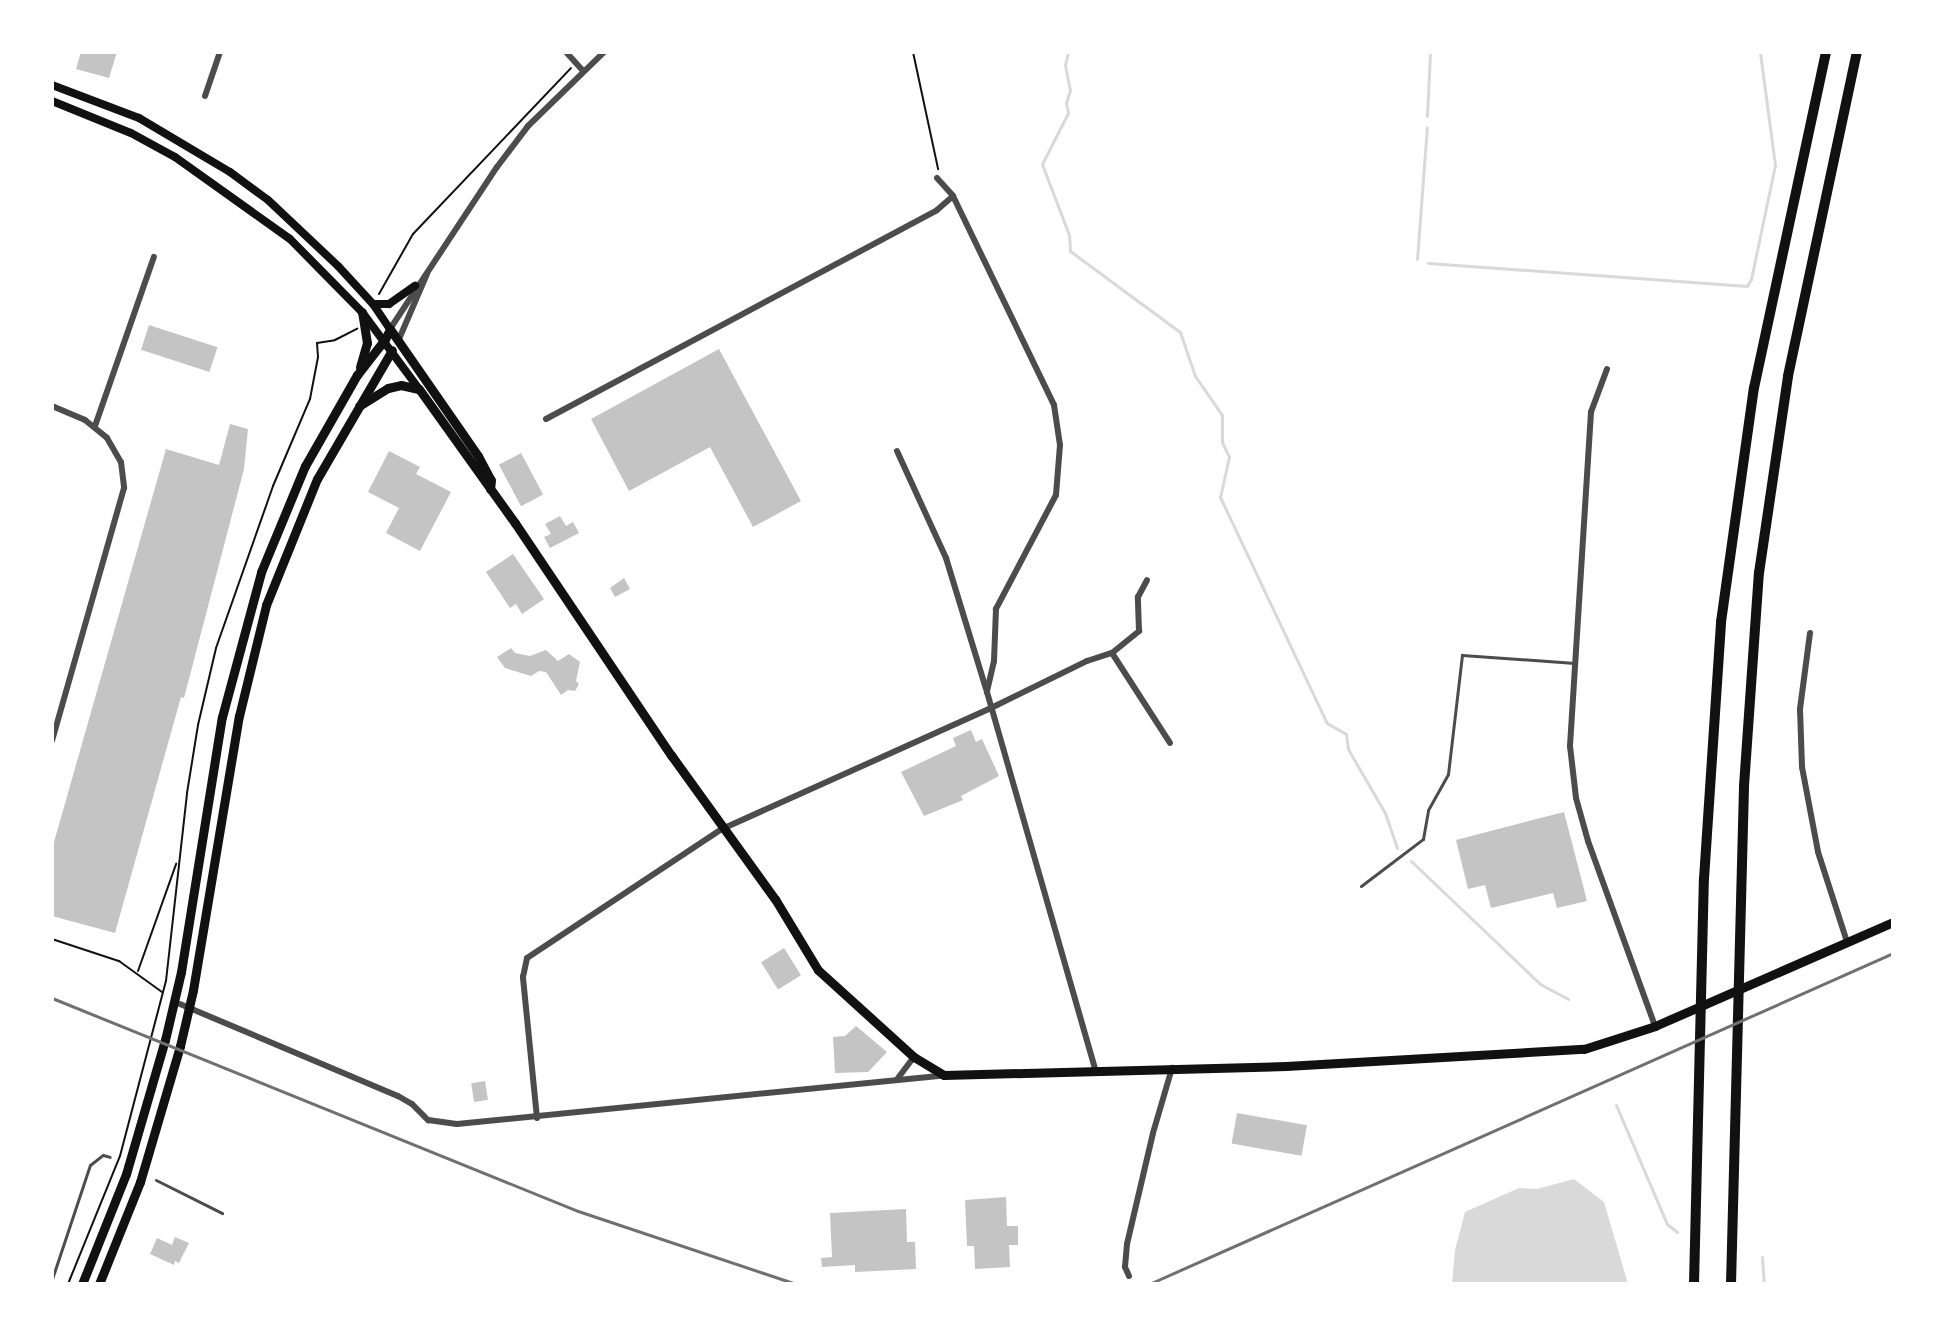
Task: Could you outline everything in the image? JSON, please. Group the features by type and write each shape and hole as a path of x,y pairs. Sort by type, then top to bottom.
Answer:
{"highway":[{"path":"1694,1284 1704,879 1721,622 1739,481 1759,364 1826,52"},
{"path":"1731,1284 1744,786 1759,573 1788,376 1857,52"}],"main road":[{"path":"52,85 139,118 230,172 308,237 373,304 399,339 478,456 491,480 490,489"},
{"path":"52,101 131,133 214,182 290,239 362,312 385,339 515,523 722,829 775,899 818,970 914,1057 944,1075 1096,1072 1551,1053 1611,1044 1893,922"},
{"path":"373,304 389,304 415,286"},
{"path":"357,375 367,343 362,312"},
{"path":"82,1284 126,1174 148,1106 181,972 222,717 240,639 261,572 292,494 357,375 390,329"},
{"path":"99,1284 163,1111 193,990 253,647 317,479 399,339"},
{"path":"357,408 388,388 401,385 419,389"}],"street":[{"path":"205,96 220,52"},
{"path":"566,52 582,70"},
{"path":"390,329 415,286 528,126 582,70 604,52"},
{"path":"937,178 953,196 1054,405 1060,445 1059,476 1052,509 996,609 994,661 987,692"},
{"path":"546,419 937,210 953,196"},
{"path":"95,426 154,257"},
{"path":"399,339 431,263"},
{"path":"1607,369 1591,412 1570,746 1576,798 1588,841 1655,1026"},
{"path":"52,406 95,426 118,454 124,488 52,740"},
{"path":"897,451 946,558 1096,1072"},
{"path":"537,1118 523,977 527,958 722,829 991,708 1087,661 1112,653 1139,631 1138,597 1147,580"},
{"path":"1810,633 1800,709 1802,767 1818,852 1847,942"},
{"path":"1112,653 1170,743"},
{"path":"180,1004 398,1096 412,1104 428,1120 471,1125 944,1075"},
{"path":"898,1078 914,1057"},
{"path":"1129,1276 1125,1267 1127,1244 1172,1068"}],"lane":[{"path":"1361,886 1423,839 1428,810 1448,774 1462,655 1575,663"},
{"path":"52,1279 90,1165 103,1155 110,1157"},
{"path":"156,1180 222,1213"}],"path":[{"path":"913,52 938,165 937,178"},
{"path":"396,262 413,234 576,63"},
{"path":"68,1284 103,1203 137,1100 166,981 178,859 198,725 216,648 273,486 310,399 318,357 317,343 335,340"},
{"path":"138,972 178,859"},
{"path":"52,939 119,961 180,1004"}],"shaded area":[{"path":"1574,1179 1604,1202 1628,1284 1452,1284 1455,1250 1465,1212 1519,1188 1537,1189"}],"building":[{"path":"81,52 117,52 109,78 76,69"},
{"path":"149,325 217,347 209,372 141,350"},
{"path":"719,349 801,501 753,527 710,447 629,491 591,419"},
{"path":"230,424 248,429 244,469 184,698 181,697 115,933 52,916 52,849 166,449 219,465"},
{"path":"389,451 420,467 416,474 451,492 420,551 386,533 399,508 368,492"},
{"path":"521,453 543,494 521,506 499,465"},
{"path":"560,516 566,526 573,522 579,533 550,548 544,537 551,534 545,524"},
{"path":"513,554 544,599 522,614 516,604 510,608 486,572"},
{"path":"624,578 630,589 615,597 610,588"},
{"path":"511,648 515,653 530,656 546,650 558,661 569,654 580,662 576,681 579,684 575,691 568,690 561,695 546,672 539,671 531,676 505,668 497,657"},
{"path":"971,730 976,742 982,739 999,776 961,796 963,800 924,816 901,772 956,746 953,738"},
{"path":"1564,812 1587,901 1557,908 1553,893 1491,908 1485,885 1468,889 1456,840"},
{"path":"784,948 801,975 778,989 761,962"},
{"path":"856,1026 887,1052 868,1072 835,1073 833,1037 845,1036"},
{"path":"485,1081 488,1100 474,1102 471,1083"},
{"path":"1237,1113 1307,1125 1302,1156 1232,1144"},
{"path":"1006,1197 1007,1226 1018,1226 1018,1245 1009,1245 1010,1267 975,1269 974,1246 967,1246 965,1200"},
{"path":"906,1209 907,1242 915,1242 916,1269 855,1272 855,1265 822,1267 821,1258 832,1257 830,1213"},
{"path":"175,1237 189,1243 179,1263 175,1261 174,1265 150,1254 157,1238 172,1245"}],"waterway":[{"path":"1068,52 1065,65 1070,90 1066,103 1068,113 1042,164 1069,235 1070,251 1180,332 1195,376 1222,415 1222,442 1229,457 1220,497 1327,723 1346,734 1348,749 1385,813 1397,848"},
{"path":"1427,116 1430,52"},
{"path":"1428,263 1747,286 1775,165 1760,52"},
{"path":"1417,259 1427,127"},
{"path":"1411,861 1540,984 1568,999"},
{"path":"1616,1105 1667,1224 1677,1232"},
{"path":"1762,1257 1764,1284"}],"railway":[{"path":"1149,1284 1893,953"},
{"path":"52,998 578,1211 796,1284"}]}
